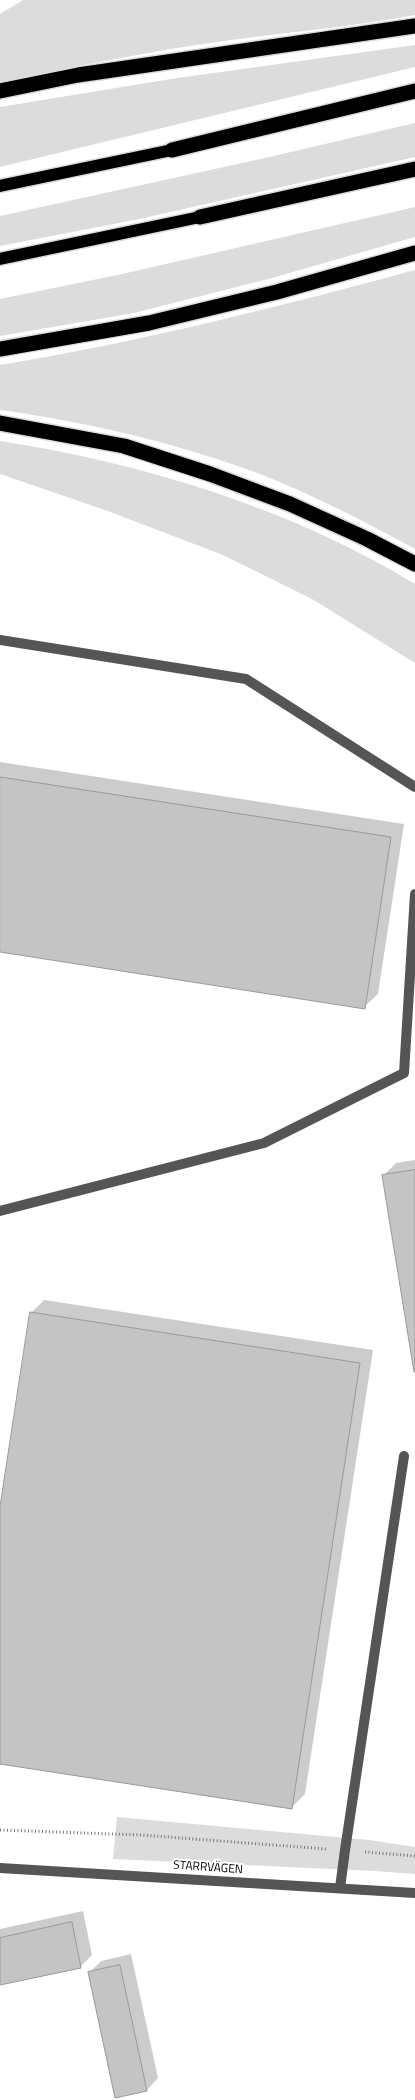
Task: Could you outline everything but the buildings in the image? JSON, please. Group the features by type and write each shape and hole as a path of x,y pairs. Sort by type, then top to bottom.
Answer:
{"highway":[{"path":"0,91 78,75 415,26"},
{"path":"172,150 415,91"},
{"path":"200,217 415,169"},
{"path":"0,349 149,324 277,292 415,253"},
{"path":"0,423 124,446 210,474 290,504 367,539 415,564"}],"main road":[{"path":"0,186 172,150"},
{"path":"0,259 200,217"}],"street":[{"path":"0,640 246,679 415,787"},
{"path":"0,1211 264,1143 404,1073 415,894"},
{"path":"340,1888 344,1850 404,1456"},
{"name":"STARRVÄGEN","path":"0,1868 415,1893"}],"path":[{"path":"0,1830 141,1835 415,1856"}],"shaded area":[{"path":"23,0 415,0 415,15 196,45 0,82 0,14"},
{"path":"415,45 415,67 0,167 0,107 171,79"},
{"path":"415,123 415,157 139,219 0,246 0,216"},
{"path":"415,207 415,237 272,278 134,313 0,336 0,299 122,274"},
{"path":"415,270 415,549 322,501 233,464 168,444 101,428 0,410 0,365 157,335"},
{"path":"0,441 54,450 107,462 214,492 267,511 367,557 415,584 415,663 312,599 223,555 105,510 0,474"},
{"path":"117,1817 369,1840 415,1847 415,1874 113,1859"}]}
